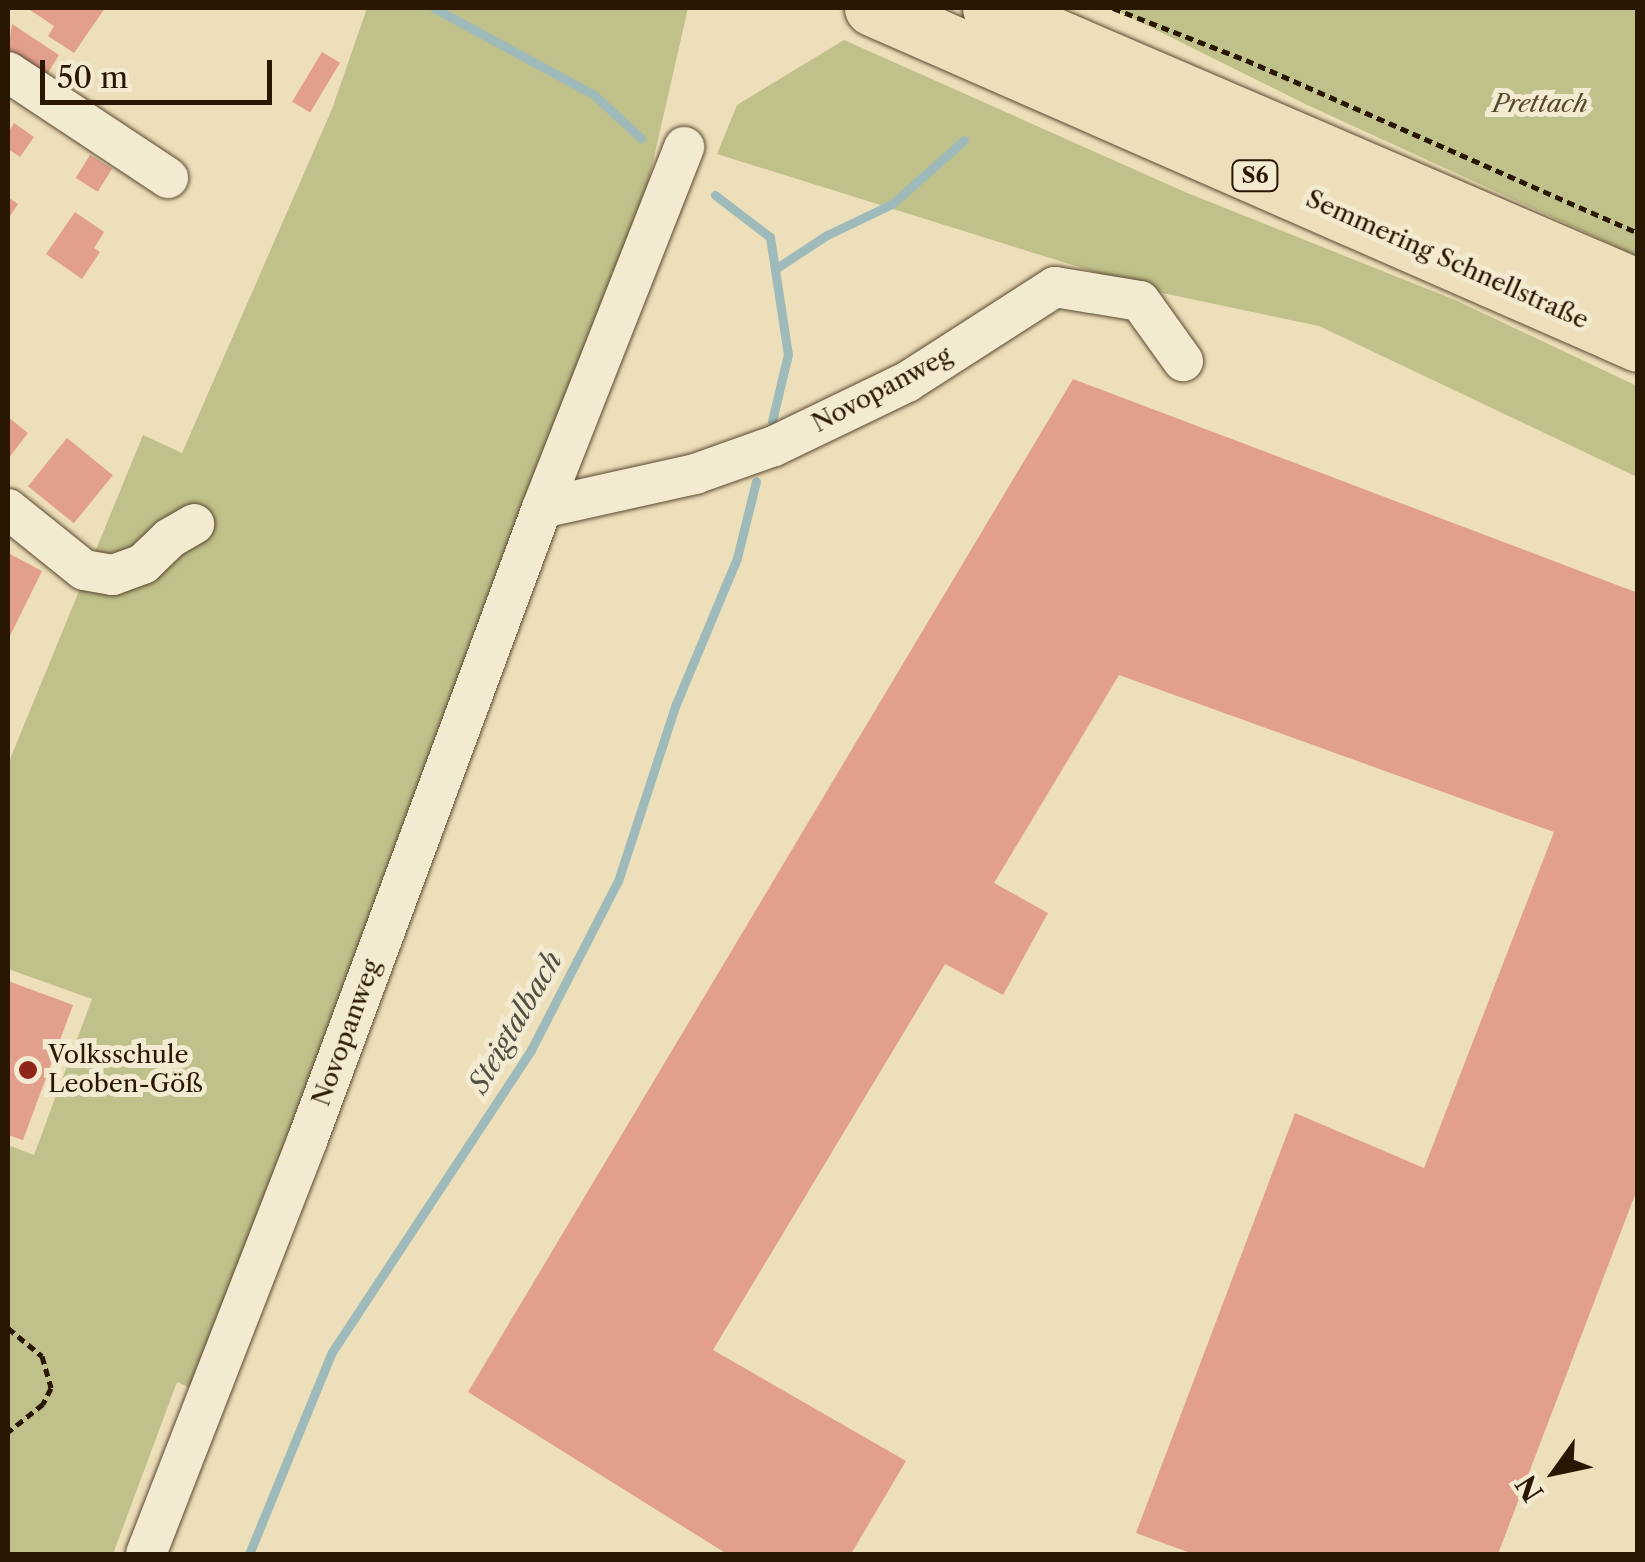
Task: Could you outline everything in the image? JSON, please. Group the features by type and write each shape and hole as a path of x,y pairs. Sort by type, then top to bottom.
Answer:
{"highway":[{"name":"Semmering Schnellstraße","path":"872,8 1638,344"},
{"name":"Semmering Schnellstraße","path":"990,8 1638,287"}],"street":[{"path":"8,72 168,178"},
{"name":"Novopanweg","path":"146,1554 307,1140 542,508 684,147"},
{"name":"Novopanweg","path":"542,508 694,474 774,446 907,382 1055,287 1140,301 1183,361"},
{"path":"8,510 84,570 114,575 143,564 170,538 194,524"}],"path":[{"path":"1113,8 1264,68 1638,233"},
{"path":"8,1328 42,1356 50,1388 43,1404 8,1432"}],"green space":[{"path":"367,8 688,8 647,188 195,1390 177,1382 113,1554 8,1554 8,1145 34,1155 92,999 8,969 8,764 143,435 182,453 332,109"},
{"name":"Prettach","path":"1112,8 1637,8 1637,256 1305,104"},
{"path":"844,40 1185,192 1455,300 1637,386 1637,477 1319,326 1162,293 717,154 737,105"}],"building":[{"path":"27,8 105,8 74,53 48,36 54,26"},
{"path":"12,24 59,55 46,76 8,50"},
{"path":"322,52 340,63 310,113 292,102"},
{"path":"14,123 34,137 20,157 8,149 8,133"},
{"path":"90,155 112,169 98,192 76,178"},
{"path":"8,197 18,204 8,219"},
{"path":"75,212 104,232 94,248 100,252 82,279 46,254"},
{"path":"1073,379 1638,593 1638,1187 1498,1554 1193,1554 1136,1533 1295,1113 1424,1168 1554,832 1119,675 994,883 1048,913 1003,995 945,964 713,1350 906,1461 851,1554 727,1554 468,1392"},
{"path":"8,417 28,433 8,459"},
{"path":"67,438 113,475 74,523 28,486"},
{"path":"8,553 42,571 8,640"},
{"name":"Volksschule Leoben-Göß","path":"8,981 73,1005 23,1140 8,1135"}],"waterway":[{"name":"Steigtalbach","path":"434,8 594,95 641,138"},
{"path":"775,269 827,235 892,204 964,140"},
{"name":"Steigtalbach","path":"715,195 770,237 788,354 772,421"},
{"name":"Steigtalbach","path":"249,1554 332,1352 531,1050 618,881 676,704 737,558 756,481"}],"place":[{"name":"Volksschule Leoben-Göß","path":"28,1070"}]}
